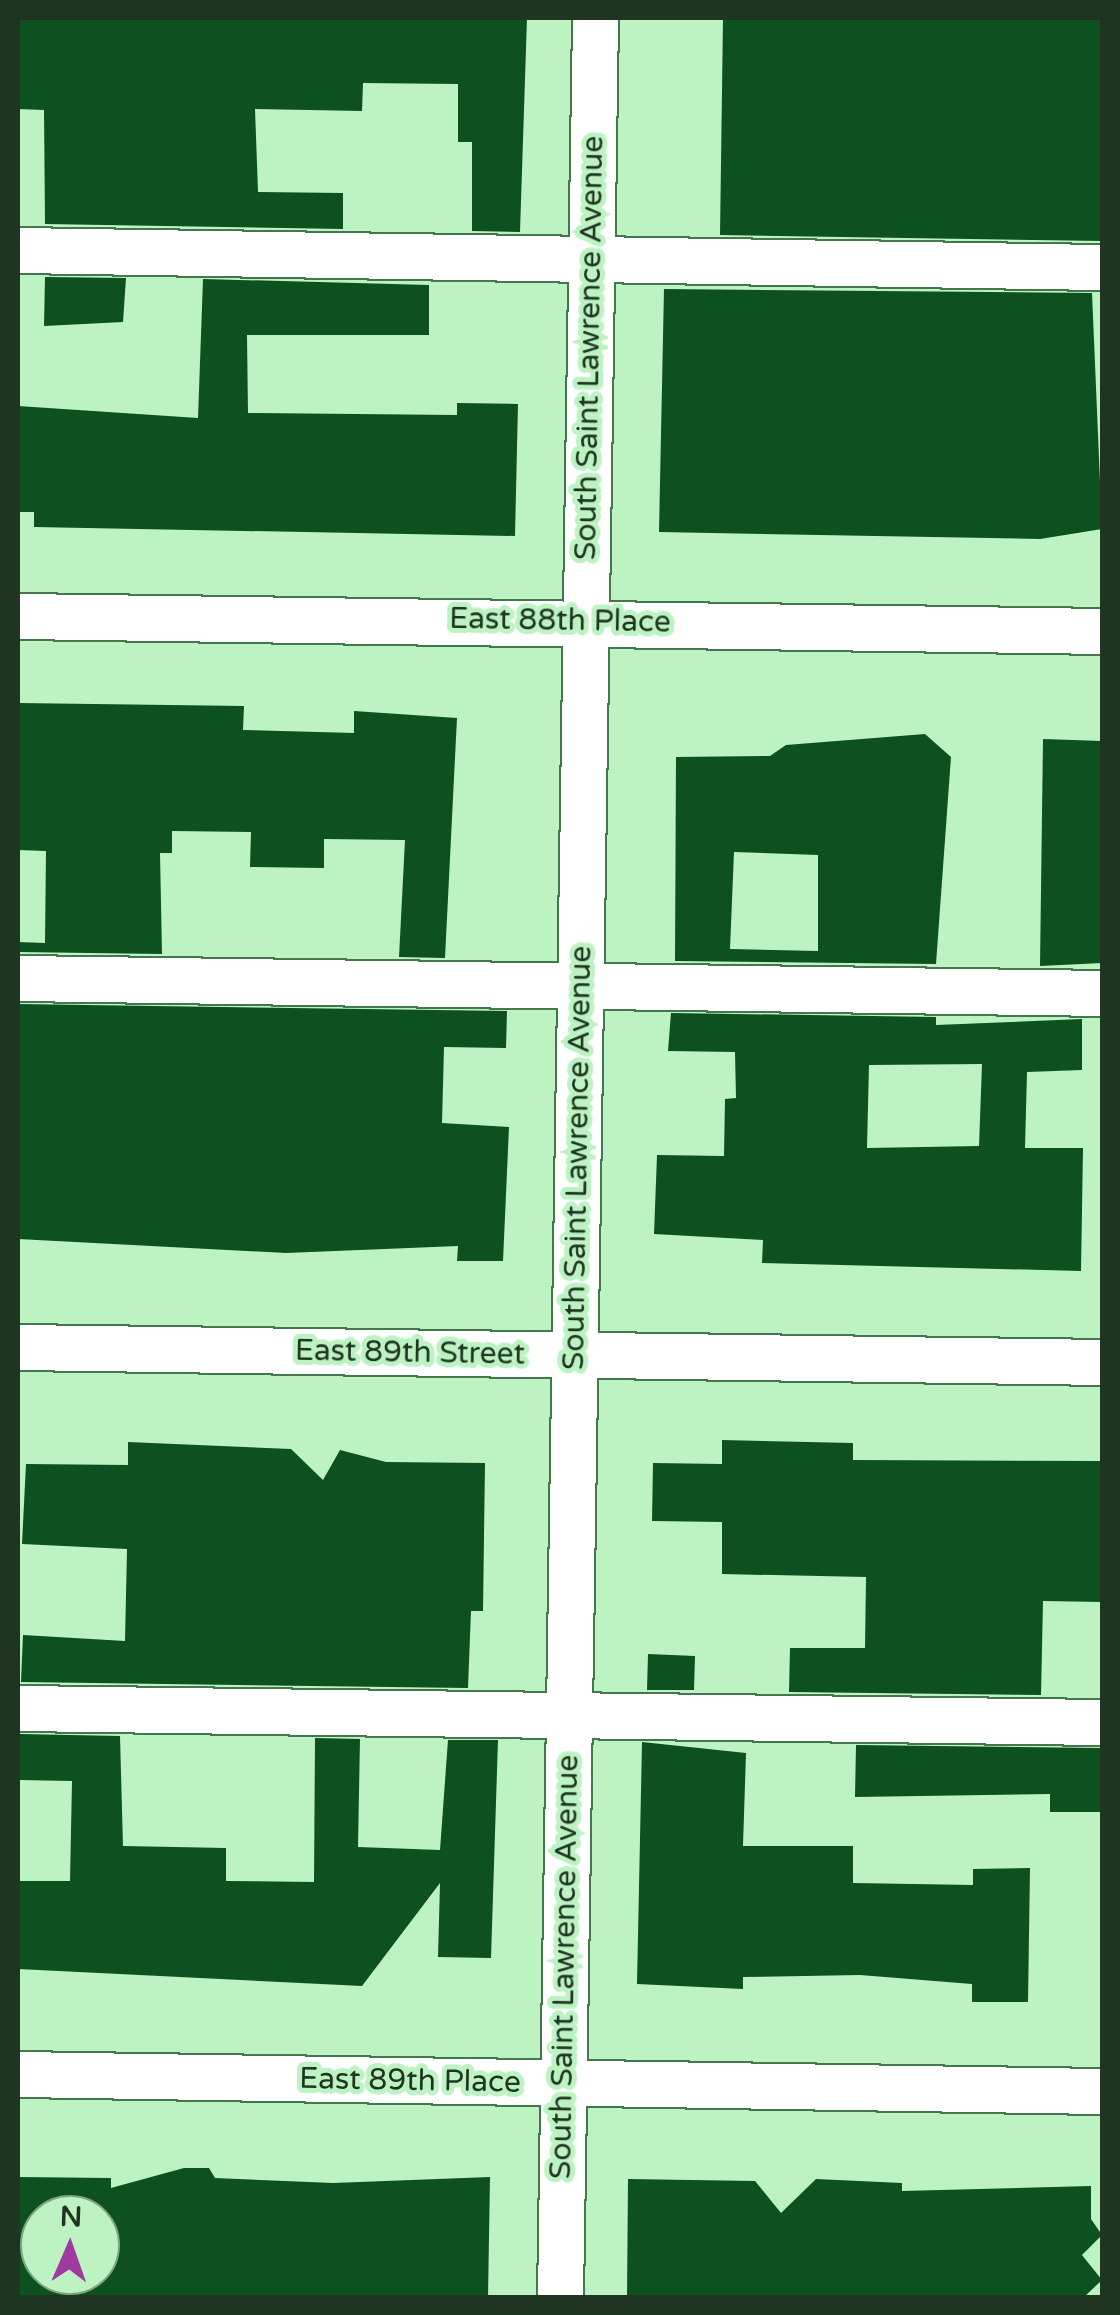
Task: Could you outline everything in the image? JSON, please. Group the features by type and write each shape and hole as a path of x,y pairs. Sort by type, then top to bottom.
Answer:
{"street":[{"name":"South Saint Lawrence Avenue","path":"560,2298 595,18"},
{"path":"18,250 1102,267"},
{"name":"East 88th Place","path":"18,616 1102,631"},
{"path":"18,978 1102,993"},
{"name":"East 89th Street","path":"18,1347 1102,1362"},
{"path":"18,1708 1102,1722"},
{"name":"East 89th Place","path":"18,2074 1102,2091"}],"building":[{"path":"18,18 527,18 520,232 472,231 472,142 458,142 458,84 363,83 362,111 255,109 258,192 343,193 343,229 45,224 44,110 18,109"},
{"path":"723,18 1102,18 1102,241 720,235"},
{"path":"45,277 126,278 123,322 44,326"},
{"path":"203,279 429,285 429,335 247,335 248,413 457,415 457,403 518,404 515,536 34,527 34,512 18,512 18,406 198,418"},
{"path":"664,289 1092,293 1102,529 1040,539 659,532"},
{"path":"18,703 244,706 243,730 354,733 354,711 457,718 445,958 399,957 405,840 324,839 324,868 250,867 251,832 172,831 172,853 160,853 162,954 18,952 18,942 45,943 46,851 18,850"},
{"path":"925,734 951,757 936,964 675,961 676,757 770,756 786,745","holes":["734,852 818,855 818,951 730,949"]},
{"path":"1043,739 1102,741 1102,963 1040,966"},
{"path":"18,1004 507,1011 506,1048 444,1047 442,1123 509,1127 503,1261 457,1261 458,1246 286,1253 18,1239"},
{"path":"671,1013 936,1017 936,1025 1082,1019 1082,1070 1027,1072 1025,1148 1083,1148 1081,1271 762,1263 763,1240 654,1234 657,1155 724,1156 725,1099 736,1098 735,1052 668,1051","holes":["982,1064 979,1146 867,1148 869,1065"]},
{"path":"722,1440 853,1443 853,1460 1102,1461 1102,1602 1043,1601 1041,1695 789,1692 790,1648 865,1648 866,1577 722,1574 722,1522 652,1521 653,1463 722,1464"},
{"path":"128,1442 291,1449 323,1480 340,1450 386,1462 485,1463 483,1611 471,1611 468,1688 21,1682 23,1635 125,1641 127,1549 22,1544 26,1464 128,1465"},
{"path":"648,1654 695,1656 694,1690 647,1690"},
{"path":"20,1734 120,1736 123,1846 226,1848 226,1881 314,1882 315,1738 360,1739 358,1847 440,1850 448,1740 498,1740 491,1958 438,1957 440,1883 362,1986 18,1969 18,1881 70,1881 72,1781 19,1780"},
{"path":"642,1742 746,1753 743,1846 853,1846 853,1883 973,1885 973,1869 1030,1868 1028,2002 972,2002 972,1984 860,1975 743,1977 743,1989 637,1984"},
{"path":"856,1745 1102,1748 1102,1812 1050,1812 1050,1794 855,1797"},
{"path":"184,2168 209,2168 215,2178 333,2183 490,2177 488,2298 18,2298 18,2177 111,2178 111,2188"},
{"path":"628,2179 755,2181 781,2213 816,2179 902,2183 902,2191 1091,2186 1091,2219 1102,2235 1082,2255 1102,2280 1083,2298 627,2298"}]}
